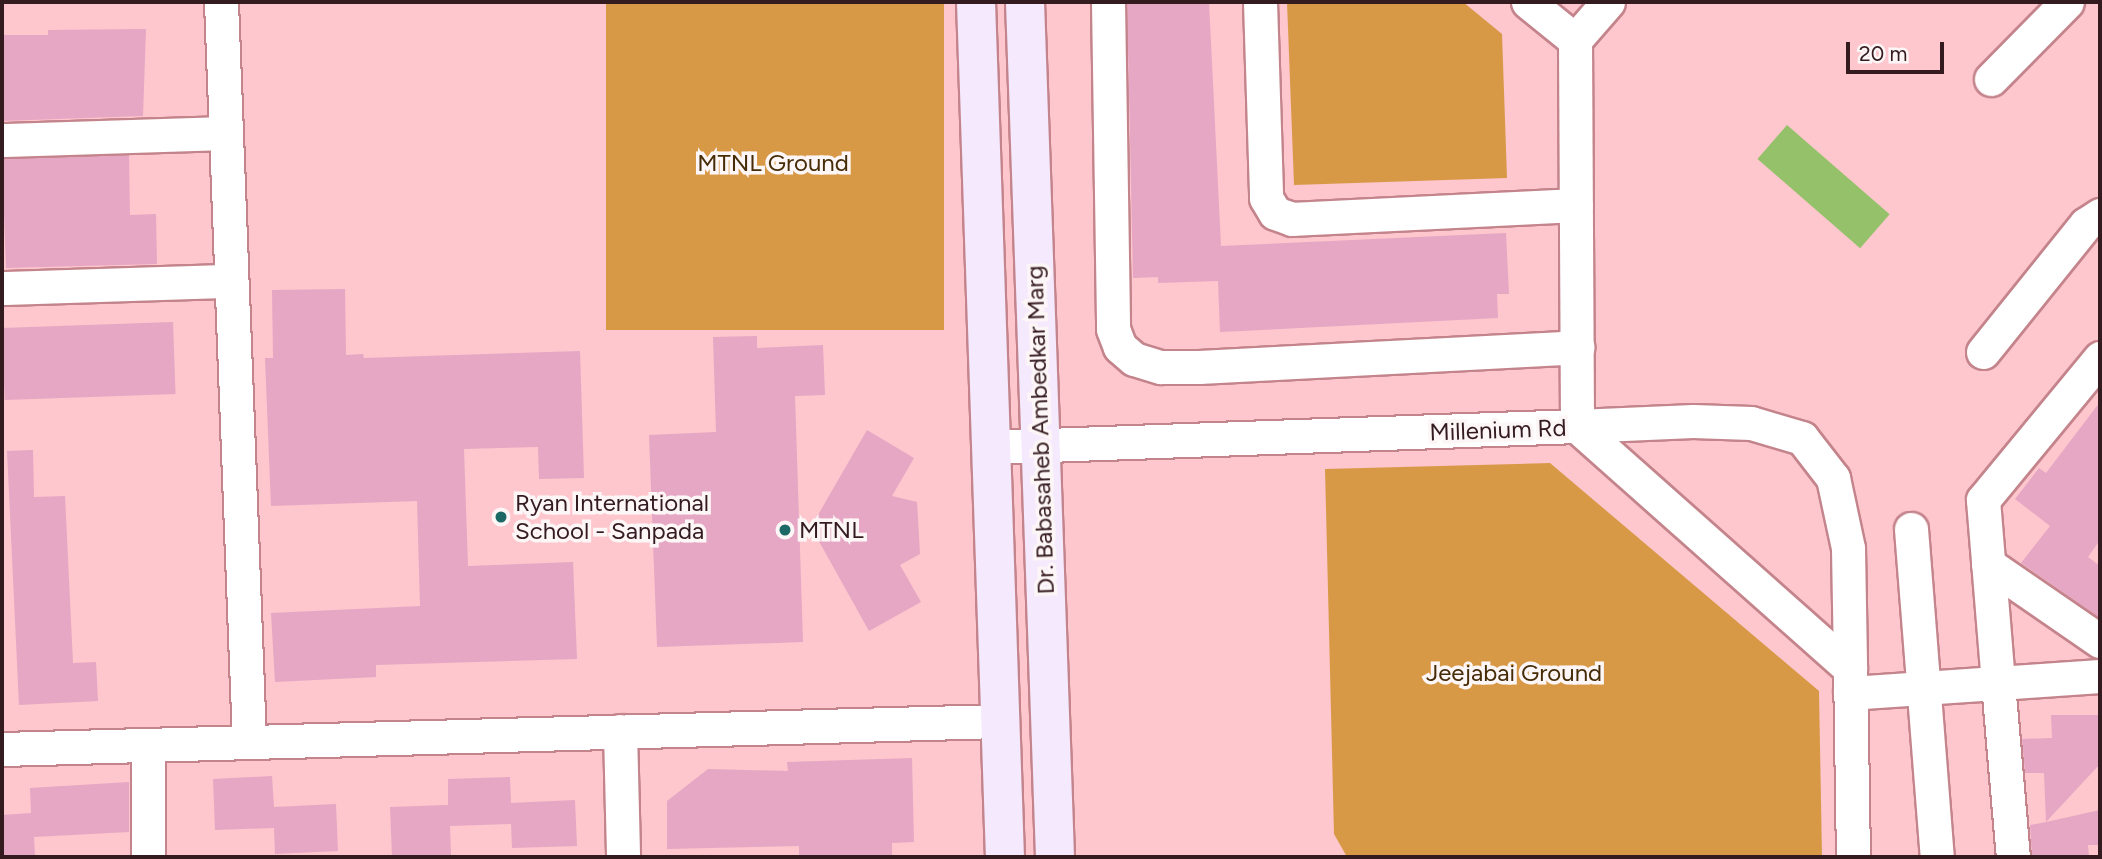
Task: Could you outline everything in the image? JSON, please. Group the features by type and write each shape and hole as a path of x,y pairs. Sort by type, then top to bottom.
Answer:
{"main road":[{"name":"Dr. Babasaheb Ambedkar Marg","path":"976,2 1006,857"},
{"name":"Dr. Babasaheb Ambedkar Marg","path":"1025,2 1055,857"}],"street":[{"path":"221,2 249,741"},
{"path":"1108,2 1113,329 1120,347 1134,359 1161,367 1199,367 1577,347"},
{"path":"1260,2 1266,198 1275,213 1292,219 1576,205"},
{"path":"1528,2 1575,40"},
{"path":"1608,2 1575,40 1577,426 1693,421 1751,423 1802,438 1833,478 1848,548 1853,857"},
{"path":"1991,79 2067,2"},
{"path":"2,140 225,133"},
{"path":"1983,352 2086,224 2100,215"},
{"path":"2,288 231,281"},
{"path":"2013,857 1983,500 2100,358"},
{"name":"Millenium Rd","path":"991,447 1577,426 1850,681"},
{"path":"1911,529 1937,857"},
{"path":"1988,564 2100,641"},
{"path":"1850,681 1924,688 2100,676"},
{"path":"2,749 1001,721"},
{"path":"620,731 623,857"},
{"path":"148,745 148,857"}],"green space":[{"name":"MTNL Ground","path":"606,2 944,2 944,330 606,330"},
{"path":"1287,2 1463,2 1502,34 1507,178 1294,185"},
{"name":"Jeejabai Ground","path":"1550,463 1819,691 1822,857 1347,857 1334,834 1325,469"}],"shaded area":[{"path":"1787,125 1890,214 1860,248 1757,159"}],"building":[{"path":"1127,2 1209,2 1221,246 1506,233 1509,294 1497,294 1498,318 1220,332 1218,281 1158,283 1158,277 1133,278"},
{"path":"146,29 143,116 2,121 2,35 48,35 48,30"},
{"path":"129,155 130,215 156,214 157,264 6,268 2,159"},
{"path":"345,289 346,355 363,354 364,358 580,351 584,478 539,479 538,447 464,449 468,566 573,562 577,659 376,665 376,677 275,682 271,613 420,606 417,501 271,506 265,358 273,358 272,290"},
{"path":"173,322 176,394 5,400 2,328"},
{"name":"MTNL","path":"757,336 757,348 823,345 825,395 795,396 803,642 657,647 649,435 716,432 713,337"},
{"path":"2100,402 2100,540 2088,557 2100,566 2100,618 2021,563 2050,526 2015,499 2039,468 2046,473"},
{"path":"867,430 914,458 892,496 917,502 920,554 900,565 921,602 869,631 811,527"},
{"path":"33,450 34,497 65,496 73,663 96,662 98,701 19,705 7,451"},
{"path":"2051,715 2100,715 2100,764 2046,822 2044,773 2025,773 2022,739 2052,738"},
{"path":"912,758 914,842 892,843 892,857 799,857 799,846 667,849 667,801 708,769 788,771 787,762"},
{"path":"272,776 274,807 336,804 338,851 275,854 274,828 215,830 213,779"},
{"path":"510,777 511,803 575,800 577,846 512,848 511,824 450,826 451,855 392,857 390,807 448,805 448,779"},
{"path":"129,782 129,832 34,837 35,857 2,857 2,815 31,813 30,788"},
{"path":"2100,810 2100,845 2088,845 2089,857 2032,857 2030,825"}],"place":[{"name":"Ryan International School - Sanpada","path":"501,517"},
{"name":"MTNL","path":"785,530"}]}
